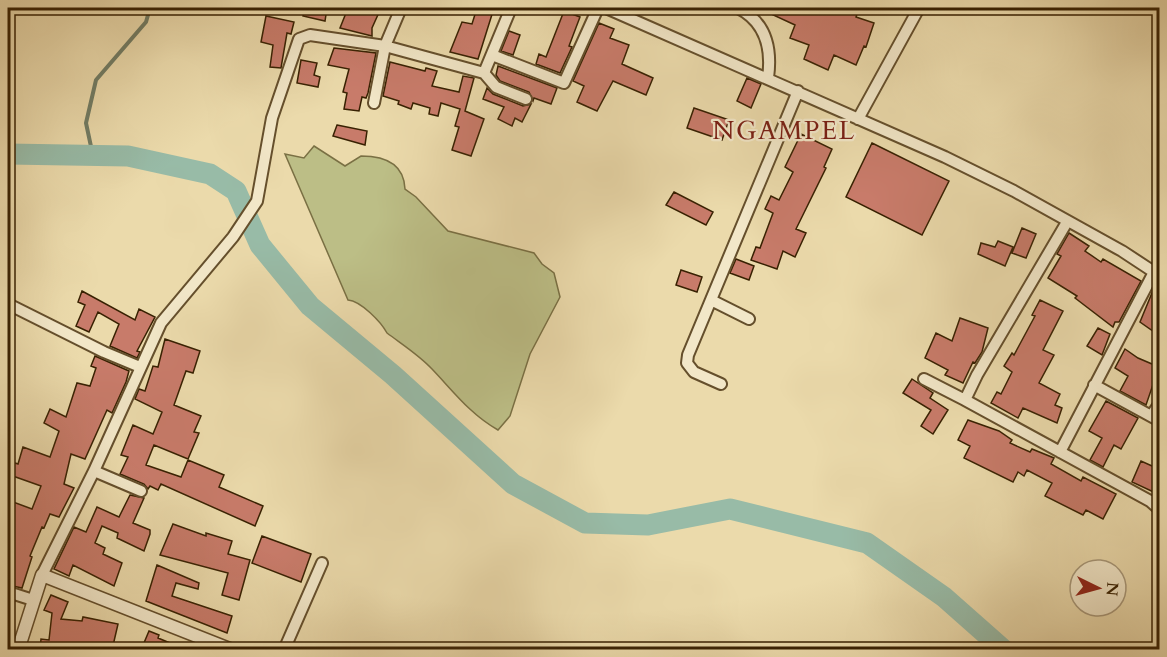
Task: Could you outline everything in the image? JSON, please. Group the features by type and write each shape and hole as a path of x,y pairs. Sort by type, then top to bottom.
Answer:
{"street":[{"path":"375,103 384,46 401,8"},
{"path":"484,73 511,8"},
{"path":"492,55 564,83 598,8"},
{"path":"606,8 798,91 994,181 1122,251 1157,274 1094,385 1060,452"},
{"path":"738,8 759,24 766,38 770,54 768,78"},
{"path":"858,119 919,8"},
{"path":"18,650 42,575 94,471 161,323 233,237 257,201 272,118 299,39 310,35 384,46 484,73 496,87 526,99"},
{"path":"720,384 694,372 687,363 798,91"},
{"path":"965,400 977,375 1067,222"},
{"path":"711,300 750,319"},
{"path":"8,304 104,352 140,367"},
{"path":"924,378 1150,501 1160,510"},
{"path":"1094,385 1155,419 1160,403"},
{"path":"94,471 141,491"},
{"path":"284,650 322,563"},
{"path":"42,575 232,650"},
{"path":"8,592 33,600"}],"green space":[{"path":"314,146 345,166 361,156 370,156 392,163 401,173 405,189 416,197 448,231 534,253 542,264 554,273 560,297 530,354 510,416 498,430 471,410 427,364 387,333 370,313 359,304 348,300 285,154 304,158"}],"building":[{"path":"305,8 327,8 325,21 303,16"},
{"path":"348,8 381,8 372,28 372,36 340,28"},
{"path":"477,8 494,8 478,59 450,52 462,22 472,24"},
{"path":"774,8 841,8 857,14 856,17 874,23 866,47 864,46 856,65 834,55 828,70 804,59 809,45 790,38 795,25 771,14"},
{"path":"564,11 580,17 569,46 572,47 560,73 536,64 539,54 546,57"},
{"path":"266,16 294,22 291,34 287,33 281,68 270,67 273,45 261,42"},
{"path":"599,23 614,29 610,38 629,45 622,64 653,78 646,95 613,81 597,111 577,102 584,86 573,81"},
{"path":"509,31 520,35 513,55 501,51"},
{"path":"334,48 376,53 368,93 366,98 362,97 359,111 344,109 347,93 343,92 349,69 328,65"},
{"path":"301,60 317,63 314,75 320,77 318,87 297,83"},
{"path":"390,62 425,71 426,68 437,71 432,86 459,92 463,76 474,78 465,111 484,119 471,156 452,150 459,127 455,126 460,109 441,103 438,116 429,114 430,108 413,103 411,109 398,104 399,101 383,96"},
{"path":"498,66 557,88 551,104 534,98 533,101 529,92 500,81 496,75"},
{"path":"747,78 761,84 751,108 737,101"},
{"path":"487,88 493,94 523,106 531,104 522,122 515,118 512,126 498,119 504,107 483,99"},
{"path":"694,108 729,120 722,140 687,128"},
{"path":"337,125 367,131 365,145 333,136"},
{"path":"801,134 832,149 824,167 826,168 796,229 806,233 795,257 783,251 777,269 751,260 756,247 760,248 773,213 765,209 771,196 779,200 793,172 785,167"},
{"path":"872,143 949,181 922,235 846,197"},
{"path":"674,192 713,212 706,225 666,205"},
{"path":"1022,228 1036,234 1026,258 1012,253"},
{"path":"1069,233 1089,246 1085,251 1101,262 1103,259 1141,281 1119,322 1115,322 1113,327 1075,298 1077,296 1048,278 1061,256 1057,254"},
{"path":"998,241 1013,247 1005,266 978,254 981,243 995,247"},
{"path":"736,259 754,266 749,280 730,273"},
{"path":"681,270 702,277 697,292 676,285"},
{"path":"1154,288 1160,291 1160,336 1140,322"},
{"path":"82,291 135,320 139,309 155,317 137,351 140,352 137,358 110,346 119,324 98,312 89,332 76,326 85,305 78,302"},
{"path":"1040,300 1063,311 1043,350 1054,355 1039,383 1060,394 1055,405 1062,408 1057,423 1023,408 1018,418 991,403 997,392 1001,394 1012,372 1004,366 1012,353 1014,355 1035,316 1032,315"},
{"path":"960,318 988,328 982,352 975,363 973,362 963,383 945,375 948,370 925,358 936,333 952,341"},
{"path":"1098,328 1110,334 1102,355 1087,346"},
{"path":"165,339 200,351 193,373 186,371 174,405 201,416 194,432 199,433 188,459 154,445 146,465 181,477 188,460 224,475 219,487 263,506 255,526 161,484 158,490 150,486 148,489 144,484 120,474 128,457 121,455 133,425 153,434 162,412 135,399 139,389 145,391 153,366 158,367"},
{"path":"1125,349 1138,358 1159,367 1146,405 1120,391 1128,376 1115,368"},
{"path":"95,356 129,371 126,382 112,413 107,410 85,459 71,454 64,484 74,488 59,517 50,514 44,528 42,527 30,556 32,557 22,588 8,585 8,500 32,509 41,486 10,475 15,463 18,464 23,447 50,457 59,431 44,423 50,409 66,417 77,383 90,386 96,368 91,366"},
{"path":"912,379 933,393 930,398 948,410 933,434 921,426 931,410 903,393"},
{"path":"1106,401 1138,418 1121,449 1114,445 1103,467 1090,460 1102,438 1089,431"},
{"path":"968,420 999,431 1012,440 1010,443 1030,452 1032,449 1054,458 1051,464 1081,481 1083,477 1116,494 1103,519 1086,510 1083,515 1045,496 1052,483 1027,470 1024,476 1018,472 1013,482 964,458 970,446 958,440"},
{"path":"1160,451 1160,495 1132,482 1141,461 1152,466"},
{"path":"130,495 144,498 133,523 150,530 150,534 144,551 117,538 118,533 102,526 95,543 105,548 103,554 122,563 114,586 73,565 69,576 54,569 74,527 86,532 97,507 119,517"},
{"path":"173,524 206,536 206,533 232,541 228,554 250,560 239,600 222,595 228,573 160,555"},
{"path":"262,536 311,554 301,582 252,563"},
{"path":"157,565 199,583 198,589 176,583 172,596 232,616 227,633 146,601"},
{"path":"51,595 68,602 61,619 82,621 83,617 118,624 112,650 40,650 41,639 49,640 52,613 44,610"},
{"path":"149,631 159,635 158,638 187,650 141,650"}],"waterway":[{"path":"93,156 86,123 96,80 146,22 150,8"},
{"path":"8,154 128,156 210,174 236,191 260,245 310,306 393,375 513,484 585,523 648,525 730,509 867,543 944,597 1004,650"}],"district":[{"name":"NGAMPEL","path":"784,130"}]}
